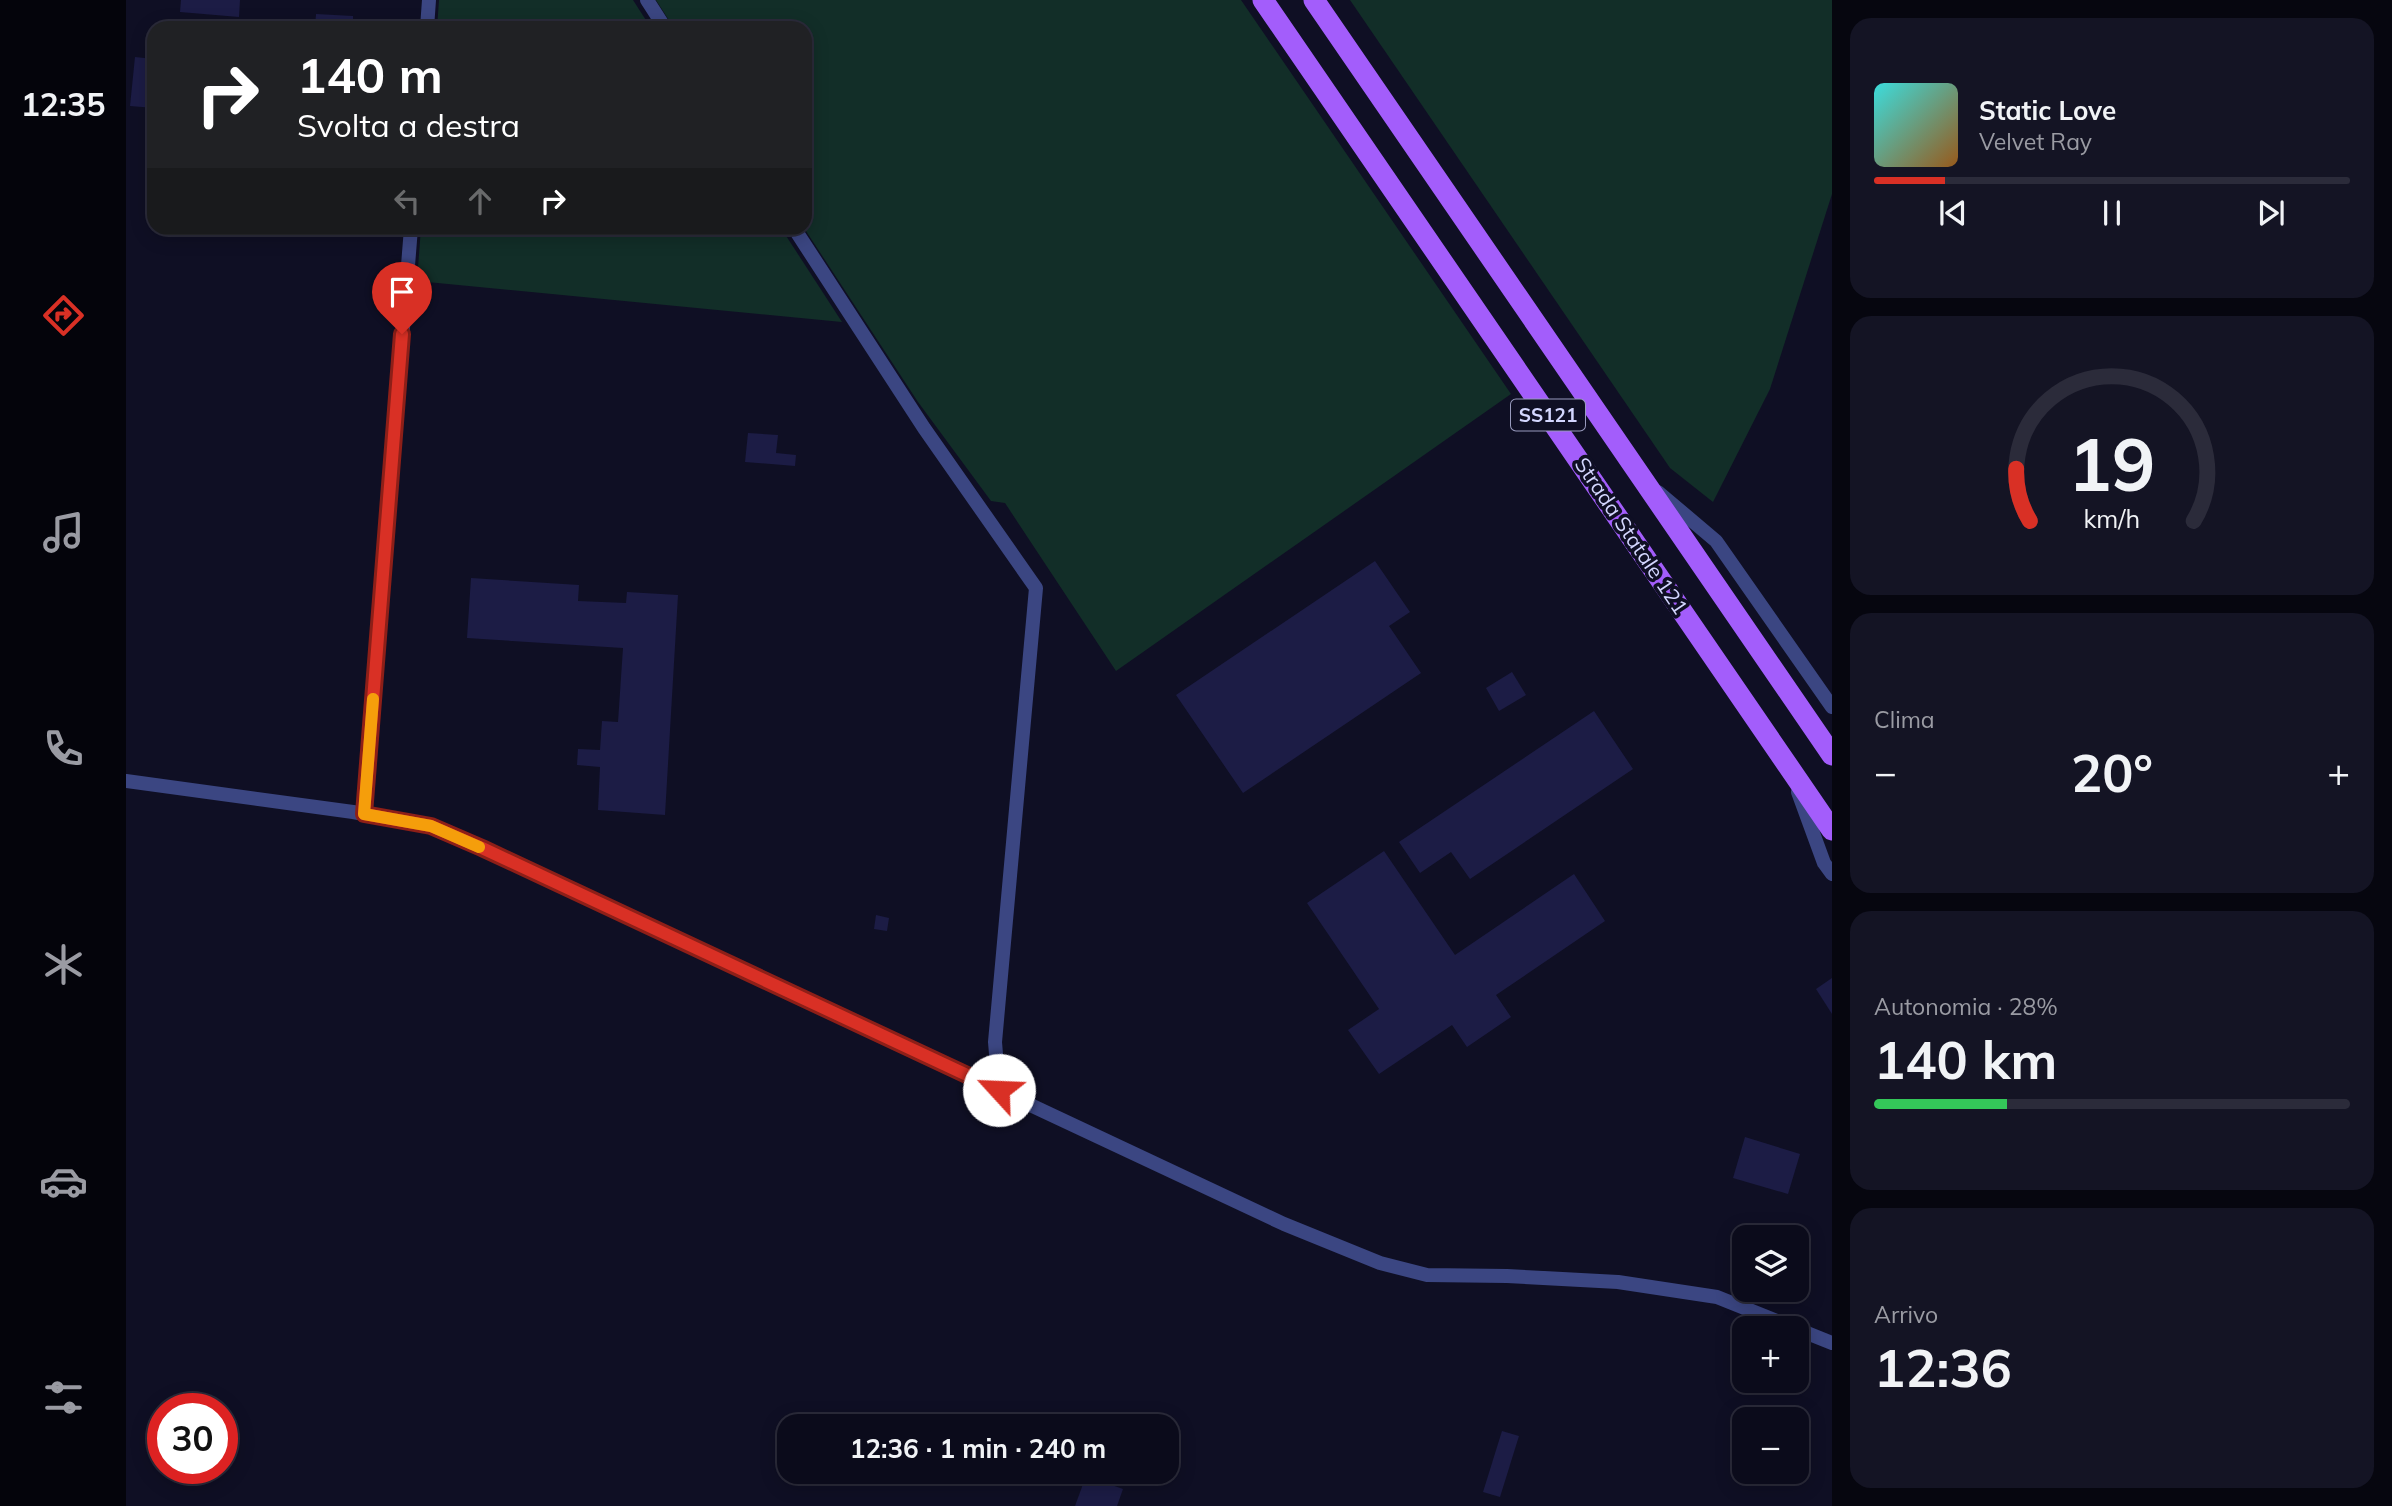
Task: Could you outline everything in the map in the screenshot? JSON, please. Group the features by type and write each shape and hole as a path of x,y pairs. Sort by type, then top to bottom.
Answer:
{"main road":[{"name":"Strada Statale 121","path":"1263,0 1832,831"},
{"name":"Strada Statale 121","path":"1314,0 1832,755"}],"street":[{"path":"428,21 429,0"},
{"path":"647,0 660,21"},
{"path":"364,814 410,235"},
{"path":"799,235 924,428 1037,588 995,1042 999,1090"},
{"path":"1644,479 1716,541 1832,707"},
{"path":"1791,771 1824,863 1832,874"},
{"path":"126,780 431,826 1284,1224 1380,1263 1427,1275 1507,1276 1618,1283 1717,1297 1832,1343"}],"green space":[{"path":"439,0 633,0 646,21 438,21"},
{"path":"656,0 1241,0 1511,394 1116,671 1005,503 991,501 918,402 809,235 812,235 812,21 670,21"},
{"path":"1350,0 1832,0 1832,194 1770,389 1713,502 1670,468"},
{"path":"420,235 786,235 842,322 417,281"}],"building":[{"path":"181,0 240,0 239,17 180,12"},
{"path":"316,14 353,16 353,21 316,21"},
{"path":"135,57 147,58 147,107 130,106"},
{"path":"748,433 778,435 776,453 796,455 795,466 745,462"},
{"path":"1375,561 1410,612 1389,626 1421,673 1243,793 1176,695"},
{"path":"471,578 579,585 578,601 626,603 627,592 678,595 665,815 598,810 600,767 577,765 578,749 600,750 602,721 618,722 623,648 467,638"},
{"path":"1512,672 1526,695 1499,711 1486,688"},
{"path":"1594,711 1633,769 1470,879 1451,852 1420,873 1399,842"},
{"path":"1384,851 1455,955 1574,874 1605,921 1496,995 1511,1017 1467,1047 1452,1025 1379,1074 1348,1030 1379,1009 1307,903"},
{"path":"876,915 889,918 887,931 874,929"},
{"path":"1832,978 1832,1014 1816,989"},
{"path":"1745,1137 1800,1154 1788,1194 1733,1178"},
{"path":"1502,1431 1519,1436 1500,1497 1483,1492"},
{"path":"1083,1484 1109,1484 1123,1489 1117,1506 1075,1506"}],"slow traffic":[{"path":"373,699 364,814 431,826 479,847"}],"route":[{"path":"402,334 364,814 431,826 482,848 999,1090"}]}
